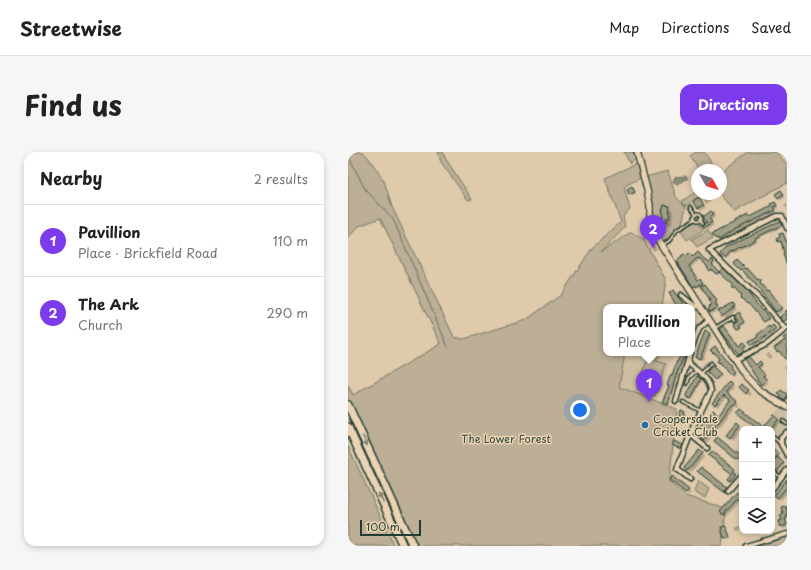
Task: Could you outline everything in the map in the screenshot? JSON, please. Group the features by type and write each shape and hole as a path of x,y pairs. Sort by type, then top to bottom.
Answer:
{"highway":[{"path":"348,406 414,546"},
{"path":"348,427 404,546"}],"street":[{"path":"637,152 647,190 651,221 660,242 744,374 755,387 787,407"},
{"path":"734,360 767,344 786,328 759,298 709,250 780,215 782,216 787,228"},
{"path":"681,295 692,304"},
{"path":"695,306 700,306"},
{"path":"695,336 699,329 709,320"},
{"path":"676,401 689,356"},
{"path":"688,363 708,380 712,391 690,435 677,469 690,480"},
{"path":"787,432 781,438 781,444 787,455"},
{"path":"690,435 707,448"},
{"path":"775,485 787,470"},
{"path":"728,491 739,478"},
{"path":"746,546 787,534"}],"lane":[{"path":"691,207 696,214 699,213 701,215 700,220"},
{"path":"695,219 694,216 696,214"},
{"path":"660,242 669,241 677,230 695,219 700,220 703,223"},
{"path":"714,329 733,316 735,320"},
{"path":"701,374 711,364"},
{"path":"687,384 697,370"},
{"path":"683,402 701,411"},
{"path":"783,421 787,424"},
{"path":"775,439 781,444"},
{"path":"775,473 781,478"}],"shaded area":[{"path":"685,176 688,178 677,185 673,182 675,177"},
{"path":"624,356 673,356 656,401 619,387"},
{"path":"782,404 787,407 787,431 780,442 775,438 775,426 765,425"}],"green space":[{"name":"The Lower Forest","path":"348,152 363,152 384,181 392,207 454,337 464,339 526,320 561,295 592,248 621,222 605,178 638,163 642,177 624,188 630,209 623,216 625,227 601,252 631,232 643,239 666,280 662,304 603,304 603,356 624,356 619,387 677,409 669,482 686,496 726,509 722,546 415,546 348,409 348,385 353,395 441,344 380,218 359,226 348,238"},
{"path":"438,152 443,152 445,158 472,199 468,200 441,162"},
{"path":"624,152 634,152 637,159 630,162 630,164"},
{"path":"696,152 704,152 712,164 695,164 690,156"},
{"path":"748,152 776,152 787,164 787,183 734,212 725,200 727,200 727,168"},
{"path":"668,171 676,197 686,207 682,223 668,240 662,243 654,226 651,214 652,202 646,177"},
{"path":"691,195 691,200 694,200 686,206 682,201"},
{"path":"694,221 699,223 703,230 687,240 680,230"},
{"path":"708,230 713,238 697,247 692,239"},
{"path":"648,358 666,364 655,396 637,390"},
{"path":"348,446 394,546 348,546"},
{"path":"698,481 709,489 705,498 696,494 694,491"},
{"path":"787,534 787,546 746,546"}],"building":[{"path":"632,186 635,192 629,195 627,189"},
{"path":"781,190 784,195 778,199 775,194"},
{"path":"701,200 704,205 698,208 693,201"},
{"path":"775,202 777,206 774,207 776,210 734,230 719,240 712,234 748,215 748,217 752,216 772,206 771,204"},
{"path":"664,205 670,206 669,219 667,218 666,223 662,222 662,211"},
{"path":"711,211 714,214 709,218 712,222 704,228 702,225 707,222 703,217"},
{"path":"780,221 782,225 755,238 756,239 742,247 741,246 732,252 731,251 725,258 720,254 726,247"},
{"path":"783,233 787,244 787,265 783,254 781,241 778,242 777,239 780,237 779,234"},
{"path":"698,252 705,260 706,259 709,262 712,259 714,261 712,264 719,272 716,274 711,269 709,271 707,268 708,267 699,258 696,259 689,266 698,280 700,278 703,283 693,287 677,261 684,254 686,256 689,253 693,257"},
{"path":"737,260 758,280 759,279 761,282 760,283 767,291 768,290 782,308 776,312 755,284 734,264"},
{"path":"723,268 746,290 769,318 764,322 748,303 747,304 740,297 741,296 734,288 733,289 731,287 733,285 719,272"},
{"path":"705,284 717,301 715,303 718,307 710,312 708,309 710,308 709,306 712,305 701,286"},
{"path":"673,290 684,304 675,304 669,293"},
{"path":"733,303 735,306 722,317 718,311"},
{"path":"787,310 787,319 784,322 780,317"},
{"path":"739,312 745,322 740,325 742,327 738,329 734,324 739,320 735,315"},
{"path":"773,325 776,329 751,345 749,341 758,337 757,335 769,326 770,328"},
{"path":"724,326 739,346 744,342 746,345 742,348 744,351 738,354 720,329"},
{"path":"705,331 710,333 700,359 695,357"},
{"path":"787,335 787,357 785,359 779,351 777,352 774,348 785,340 783,338"},
{"path":"715,346 731,366 730,367 734,372 730,375 720,362 719,363 717,361 719,359 714,352 713,353 710,350"},
{"path":"680,356 685,356 676,376 668,404 662,402 669,386 667,385 671,374 672,375"},
{"path":"749,357 756,365 760,361 762,364 758,367 765,375 763,376 767,380 761,385 744,359"},
{"path":"713,364 715,366 713,367 721,374 715,380 707,372"},
{"path":"697,376 701,379 691,399 686,397 686,395"},
{"path":"729,381 732,384 726,392 738,402 735,406 733,404 704,441 700,438 706,431 700,426 713,410 719,415 730,400 724,395 715,405 712,403"},
{"path":"741,384 749,390 746,394 739,387"},
{"path":"781,390 787,394 786,401 780,398 781,396 778,394"},
{"path":"741,409 761,425 754,426 737,413"},
{"path":"681,410 685,412 682,423 677,421"},
{"path":"774,415 779,419 773,426 764,426"},
{"path":"737,422 740,425 730,438 726,435"},
{"path":"676,428 684,432 682,437 674,433"},
{"path":"717,437 739,454 739,458 737,460 714,441"},
{"path":"674,441 683,445 681,449 672,445"},
{"path":"699,450 703,453 687,471 684,468"},
{"path":"712,451 735,469 733,472 736,474 730,481 728,479 732,474 708,455"},
{"path":"775,451 779,454 775,459"},
{"path":"777,457 784,463 777,471 775,470 775,459"},
{"path":"701,467 727,487 724,492 697,471"},
{"path":"672,476 689,490 686,493 669,480"},
{"path":"787,479 787,487 778,498 775,494"},
{"path":"737,492 739,494 739,497 723,515 720,512"},
{"path":"786,506 787,518 785,519 787,525 780,527 778,521 782,520 780,515 783,514 781,507"},
{"path":"726,526 730,537 724,539 721,527"}],"waterway":[{"path":"348,155 365,189 393,219 448,347"}],"place":[{"name":"The Ark","path":"653,248"},
{"name":"Pavillion","path":"649,402"},
{"name":"Coopersdale Cricket Club","path":"645,425"}]}
